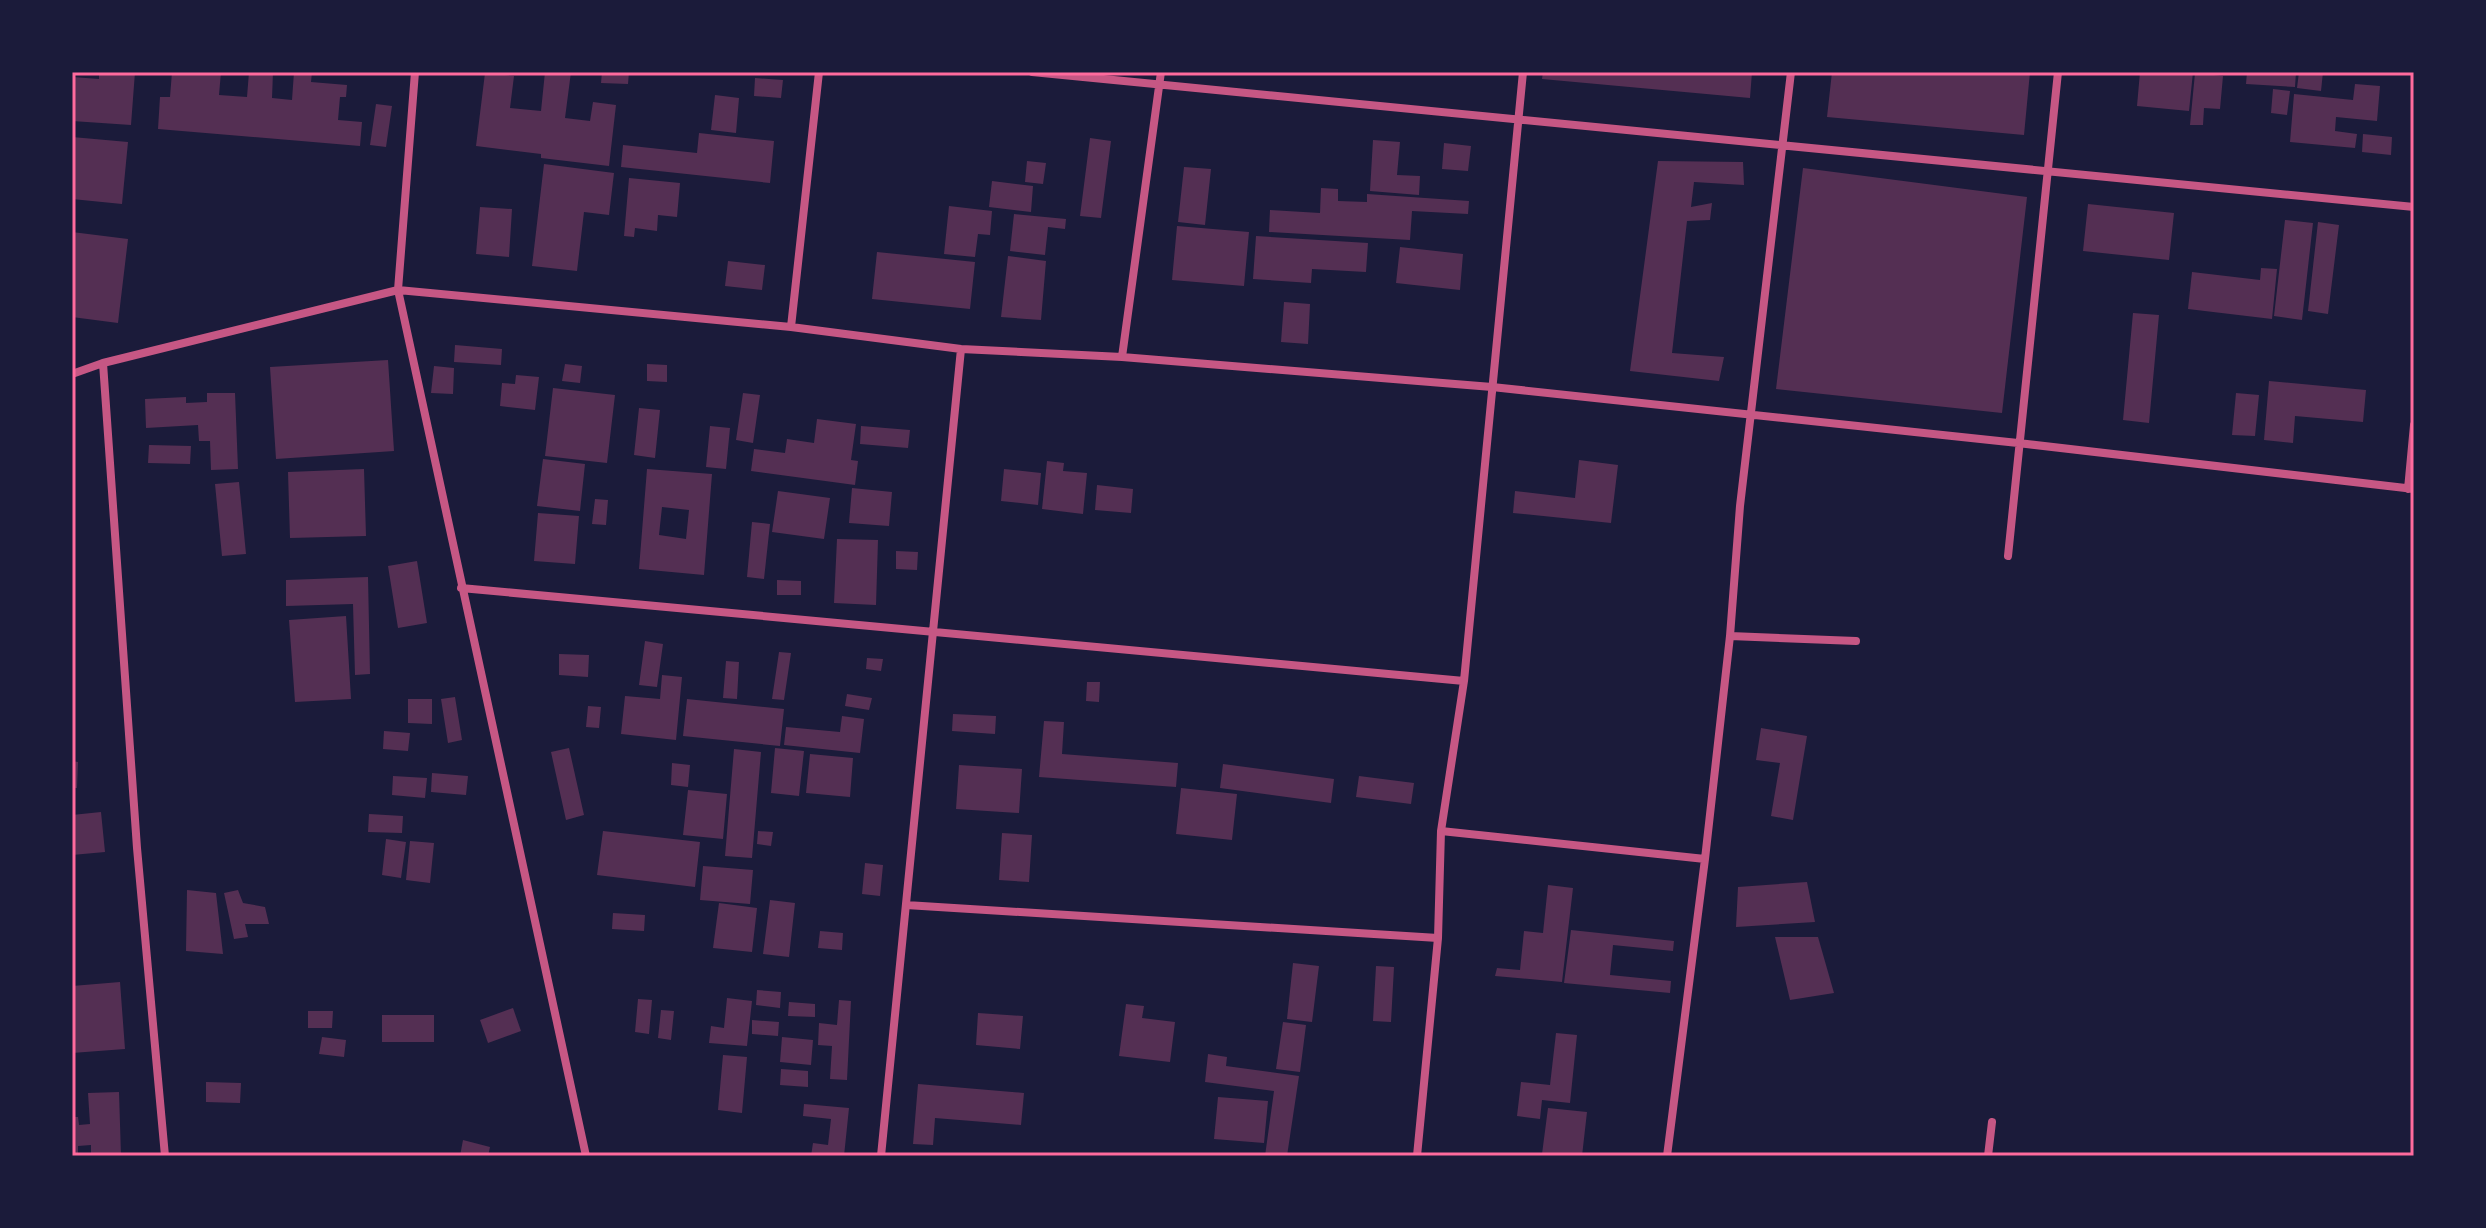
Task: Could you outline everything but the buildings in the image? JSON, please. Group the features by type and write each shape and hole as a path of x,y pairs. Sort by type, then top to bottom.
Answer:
{"street":[{"path":"415,72 398,290 586,1156"},
{"path":"791,327 819,72"},
{"path":"1032,72 2414,207"},
{"path":"1122,357 1161,72"},
{"path":"1417,1156 1438,938 1441,831 1464,681 1523,72"},
{"path":"1667,1156 1705,859 1730,636 1740,506 1791,72"},
{"path":"2008,556 2058,72"},
{"path":"72,374 103,363 398,290 791,327 961,349 1122,357 1492,387 2411,489 2414,425"},
{"path":"881,1156 961,349"},
{"path":"103,363 137,848 165,1156"},
{"path":"461,588 1464,681"},
{"path":"1730,636 1856,641"},
{"path":"1441,831 1705,859"},
{"path":"906,905 1438,938"},
{"path":"1988,1156 1992,1122"}]}
